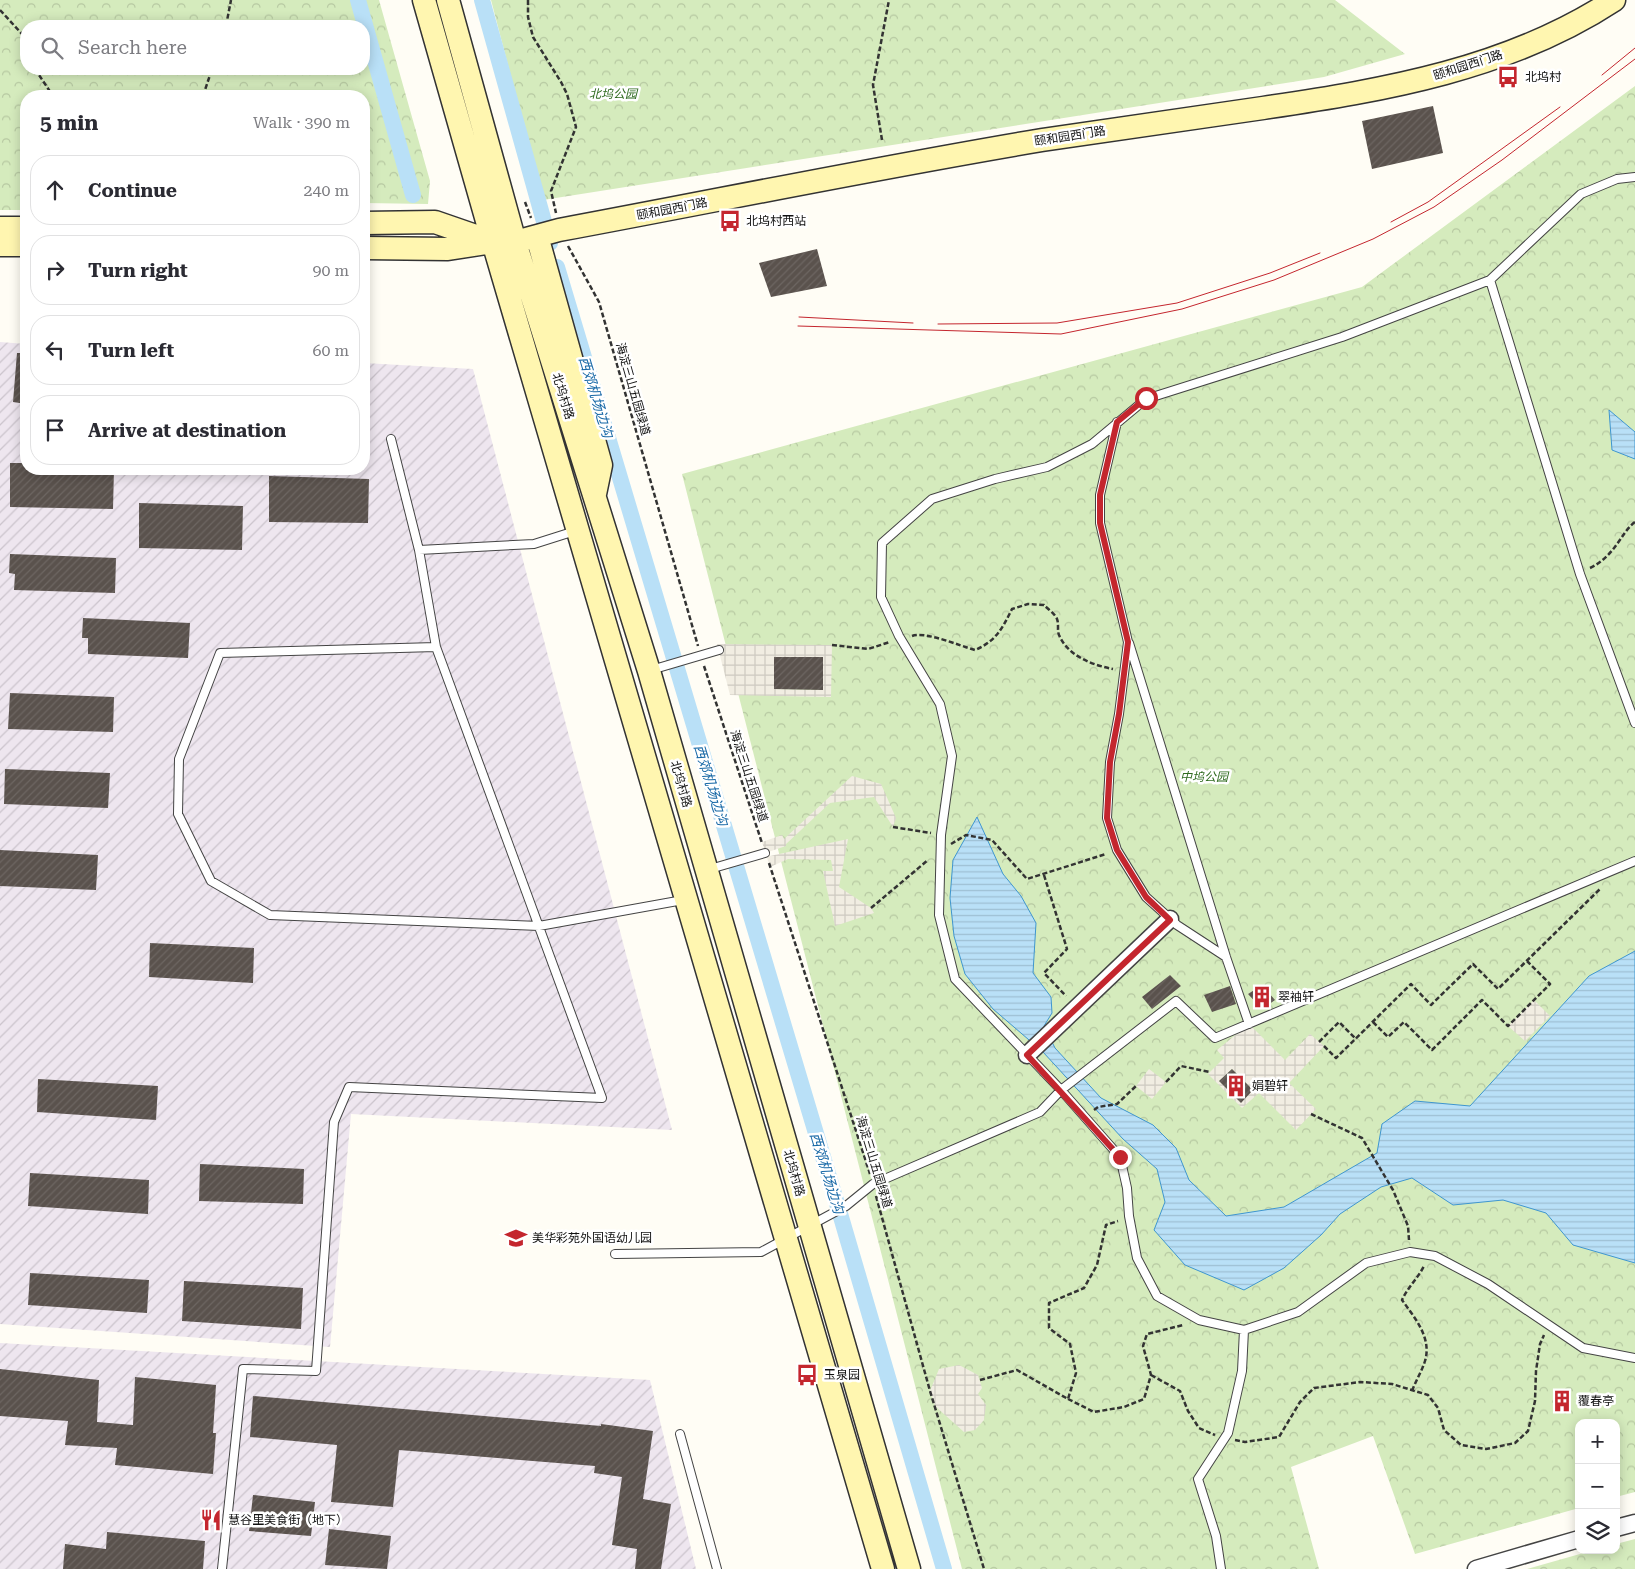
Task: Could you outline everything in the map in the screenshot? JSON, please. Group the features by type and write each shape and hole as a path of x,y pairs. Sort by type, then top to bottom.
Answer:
{"main road":[{"name":"北坞村路","path":"424,0 504,242 657,668 716,868 809,1225 909,1569"},
{"name":"北坞村路","path":"448,0 504,242 578,530 882,1569"},
{"name":"颐和园西门路","path":"370,248 448,249 504,242 910,163 1054,139 1344,96 1468,68 1554,33 1614,0"},
{"path":"370,223 435,222 504,242"},
{"path":"0,228 20,228"},
{"name":"北坞村路","path":"537,236 601,465 595,498"},
{"path":"0,245 20,245"}],"street":[{"path":"1027,1055 1170,920"},
{"path":"1620,1527 1635,1523"},
{"path":"1476,1569 1575,1540"}],"lane":[{"path":"1635,177 1617,179 1581,194 1490,280 1342,337 1146,398 1092,444 1048,467 995,479 932,499 882,543 881,597 900,639 940,704 952,756 941,835 939,915 955,979 1061,1090 1120,1157 1127,1188 1129,1216 1137,1258 1157,1296 1199,1320 1244,1330 1298,1312 1366,1263 1410,1252 1435,1256 1488,1284 1583,1348 1635,1358"},
{"path":"1490,280 1580,574 1635,723"},
{"path":"1117,422 1100,495 1100,523 1128,642 1226,957 1249,1024"},
{"path":"222,1569 243,1369 316,1371 334,1122 349,1087 602,1098 436,647 419,550 391,439"},
{"path":"419,550 534,544 578,530"},
{"path":"1128,642 1110,762 1107,818 1117,850 1146,897 1170,920 1226,957"},
{"path":"436,647 220,653 179,759 178,814 212,881 270,915 539,926 686,899"},
{"path":"657,668 719,650"},
{"path":"716,868 765,852"},
{"path":"614,1254 761,1252 846,1206 873,1184 1040,1112 1061,1090 1176,1001 1215,1038 1635,861"},
{"path":"1221,1569 1216,1536 1198,1479 1228,1433 1242,1371 1244,1330"},
{"path":"680,1434 718,1569"}],"path":[{"path":"227,20 231,0"},
{"name":"海淀三山五园绿道","path":"528,0 528,17 533,37 562,82 576,127 551,191 559,230 599,302 701,654 873,1184 930,1391 984,1569"},
{"path":"882,140 873,86 889,0"},
{"path":"0,10 20,32"},
{"path":"39,75 49,90"},
{"path":"205,90 210,75"},
{"path":"1580,574 1600,563 1617,545 1628,527 1635,522"},
{"path":"832,645 868,649 917,634 975,650 987,645 1000,632 1012,609 1028,604 1044,605 1058,619 1058,633 1065,644 1080,658 1101,667 1124,671"},
{"path":"893,826 941,835"},
{"path":"871,908 940,850 966,835 992,840 1027,879 1117,850"},
{"path":"1044,875 1067,949 1044,973 1077,1008"},
{"path":"1324,1046 1336,1058 1411,984 1431,1005 1473,964 1498,989 1602,887"},
{"path":"1373,1022 1388,1037 1404,1022 1432,1050 1482,1000 1508,1026 1550,984 1527,960"},
{"path":"1320,1042 1339,1022 1356,1039"},
{"path":"1166,1082 1182,1066 1210,1072"},
{"path":"1084,1116 1098,1107 1118,1104 1136,1086"},
{"path":"1311,1114 1362,1138 1393,1190 1408,1226 1410,1252"},
{"path":"1068,1399 1076,1374 1070,1344 1049,1328 1049,1303 1084,1288 1097,1265 1106,1225 1129,1216"},
{"path":"1412,1390 1425,1362 1426,1342 1420,1326 1402,1300 1419,1276 1429,1255"},
{"path":"980,1380 1018,1370 1094,1412 1124,1408 1144,1399 1151,1375 1143,1346 1147,1334 1199,1320"},
{"path":"1151,1375 1180,1391 1188,1411 1199,1428 1224,1438 1245,1442 1279,1438 1300,1402 1314,1388 1360,1382 1392,1384 1428,1395 1438,1408 1444,1430 1461,1445 1486,1449 1515,1443 1528,1431 1536,1401 1536,1371 1540,1344 1548,1324"}],"shaded area":[{"path":"0,342 20,344 20,475 370,475 370,363 473,369 672,1130 351,1114 330,1347 0,1324"},
{"path":"717,644 832,645 831,697 730,695","holes":["775,657 823,657 823,690 774,689"]},
{"path":"852,776 881,784 896,818 893,827 874,797 830,803 786,846 768,852 770,856 848,839 839,887 871,908 874,913 835,926 823,871 833,871 831,860 788,859 770,867 762,842 782,835 784,839"},
{"path":"1534,1000 1550,1016 1525,1041 1508,1026"},
{"path":"1249,1024 1285,1060 1310,1034 1324,1046 1289,1083 1316,1109 1296,1130 1259,1093 1242,1108 1208,1074 1224,1058 1217,1050","holes":["1232,1069 1253,1090 1241,1102 1219,1081"]},
{"path":"1149,1069 1166,1082 1152,1099 1136,1086"},
{"path":"0,1343 650,1380 696,1569 0,1569"},
{"path":"959,1365 978,1375 982,1388 978,1394 986,1405 984,1420 975,1430 964,1432 935,1406 930,1391 939,1369"}],"green space":[{"path":"0,0 379,0 430,181 428,204 370,203 370,90 20,90 20,210 0,210"},
{"name":"北坞公园","path":"491,0 1335,0 1405,54 1324,77 543,200"},
{"name":"中坞公园","path":"1635,86 1635,1492 1620,1496 1620,1419 1575,1419 1575,1509 1415,1554 1373,1436 1291,1467 1319,1569 962,1569 682,474 1362,287"},
{"path":"1635,1539 1635,1569 1527,1569 1580,1554 1620,1554 1620,1543"}],"water":[{"path":"1609,410 1635,432 1635,459 1612,450"},
{"path":"977,817 1003,874 1021,896 1036,923 1033,973 1051,997 1052,1013 1044,1026 1055,1048 1101,1098 1153,1125 1176,1148 1189,1180 1226,1216 1284,1207 1377,1153 1382,1124 1415,1101 1470,1106 1589,976 1635,951 1635,1263 1573,1245 1546,1213 1503,1200 1453,1205 1412,1178 1381,1187 1340,1214 1321,1235 1284,1268 1244,1290 1185,1265 1154,1230 1165,1202 1157,1169 1123,1139 1043,1052 993,1009 965,974 954,936 950,898 953,860"}],"building":[{"path":"1433,106 1443,153 1372,169 1362,121"},
{"path":"817,249 827,286 771,297 759,263"},
{"path":"17,353 20,353 20,403 13,402"},
{"path":"10,463 20,463 20,475 114,475 113,509 10,507"},
{"path":"269,476 369,479 368,523 269,522"},
{"path":"139,503 243,506 242,550 139,548"},
{"path":"10,554 116,558 115,593 14,590 15,574 9,573"},
{"path":"83,618 190,623 188,658 88,654 88,638 82,638"},
{"path":"774,657 823,657 823,690 774,689"},
{"path":"10,693 114,697 113,732 8,729"},
{"path":"5,769 110,773 108,808 4,804"},
{"path":"0,850 98,855 96,890 0,886"},
{"path":"150,943 254,948 253,983 149,977"},
{"path":"1170,975 1181,986 1152,1009 1142,997"},
{"name":"翠袖轩","path":"1262,985 1275,1000 1262,1009 1248,994"},
{"path":"1230,986 1236,1004 1212,1012 1204,995"},
{"name":"娟碧轩","path":"1232,1069 1253,1090 1241,1103 1219,1081"},
{"path":"38,1079 158,1086 156,1120 37,1112"},
{"path":"200,1164 304,1169 303,1204 199,1201"},
{"path":"30,1173 149,1180 148,1214 28,1206"},
{"path":"30,1273 149,1280 147,1313 28,1305"},
{"path":"184,1281 303,1288 301,1329 182,1321"},
{"path":"0,1369 99,1380 97,1422 133,1425 135,1377 216,1385 213,1433 216,1433 213,1474 115,1465 117,1448 65,1445 68,1421 0,1416"},
{"path":"253,1396 601,1426 601,1424 653,1431 643,1499 671,1504 661,1569 635,1569 637,1549 612,1545 622,1477 594,1473 595,1466 399,1450 393,1507 331,1502 337,1445 250,1437"},
{"path":"253,1495 315,1502 311,1536 249,1531"},
{"path":"329,1529 391,1536 387,1569 325,1565"},
{"path":"107,1532 205,1541 203,1569 63,1569 65,1544 106,1549"}],"waterway":[{"path":"358,0 364,20"},
{"name":"西郊机场边沟","path":"482,0 550,243"},
{"path":"370,43 413,195"},
{"name":"西郊机场边沟","path":"557,267 841,1217 944,1569"}],"tram line":[{"path":"1602,75 1635,48"},
{"path":"798,326 1061,334 1182,309 1274,280 1373,239 1434,207 1502,160 1635,59"},
{"path":"1391,222 1428,202 1560,107"},
{"path":"938,324 1057,323 1177,303 1270,273 1320,253"},
{"path":"799,317 913,323"}],"place":[{"name":"北坞村","path":"1508,77"},
{"name":"北坞村西站","path":"730,221"},
{"name":"翠袖轩","path":"1262,997"},
{"name":"娟碧轩","path":"1236,1086"},
{"name":"美华彩苑外国语幼儿园","path":"516,1238"},
{"name":"玉泉园","path":"807,1375"},
{"name":"覆春亭","path":"1562,1401"},
{"name":"慧谷里美食街（地下）","path":"211,1520"}],"route":[{"path":"1120,1157 1061,1090 1027,1055 1170,920 1146,897 1117,850 1107,818 1110,762 1119,714 1128,642 1100,523 1100,495 1117,422 1146,398"}]}
